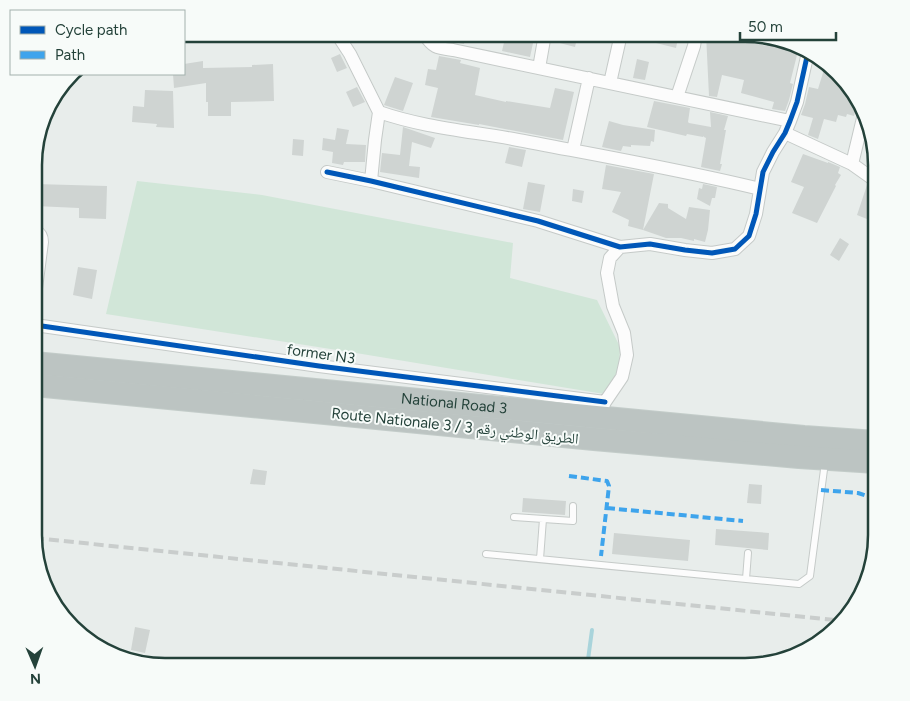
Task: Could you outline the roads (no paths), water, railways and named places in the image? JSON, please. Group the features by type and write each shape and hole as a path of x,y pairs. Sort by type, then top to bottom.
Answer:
{"highway":[{"name":"National Road 3","path":"43,364 521,409 602,409 804,437 867,441"},
{"name":"Route Nationale 3 / الطريق الوطني رقم 3","path":"43,386 518,432 867,461"},
{"path":"518,432 521,409"}],"street":[{"path":"342,42 379,112 371,181"},
{"path":"430,42 436,48 678,97 788,127 868,175"},
{"path":"539,68 543,43"},
{"path":"610,83 619,43"},
{"path":"678,97 695,43"},
{"path":"327,172 538,221 620,247 650,244 712,253 735,249 749,236 756,214 763,172 788,127 806,59"},
{"path":"573,150 589,78"},
{"path":"379,112 423,124 698,174 760,189"},
{"path":"852,164 861,126"},
{"path":"602,409 622,377 627,356 624,333 613,306 608,272 610,258 620,247"},
{"name":"former N3","path":"42,326 602,409"}],"lane":[{"path":"486,554 799,584 810,576 825,459"},
{"path":"514,517 573,521 573,506"},
{"path":"540,559 543,519"},
{"path":"746,579 748,553"}],"waterway":[{"path":"588,658 592,630"}],"railway":[{"path":"43,539 833,620"}]}
